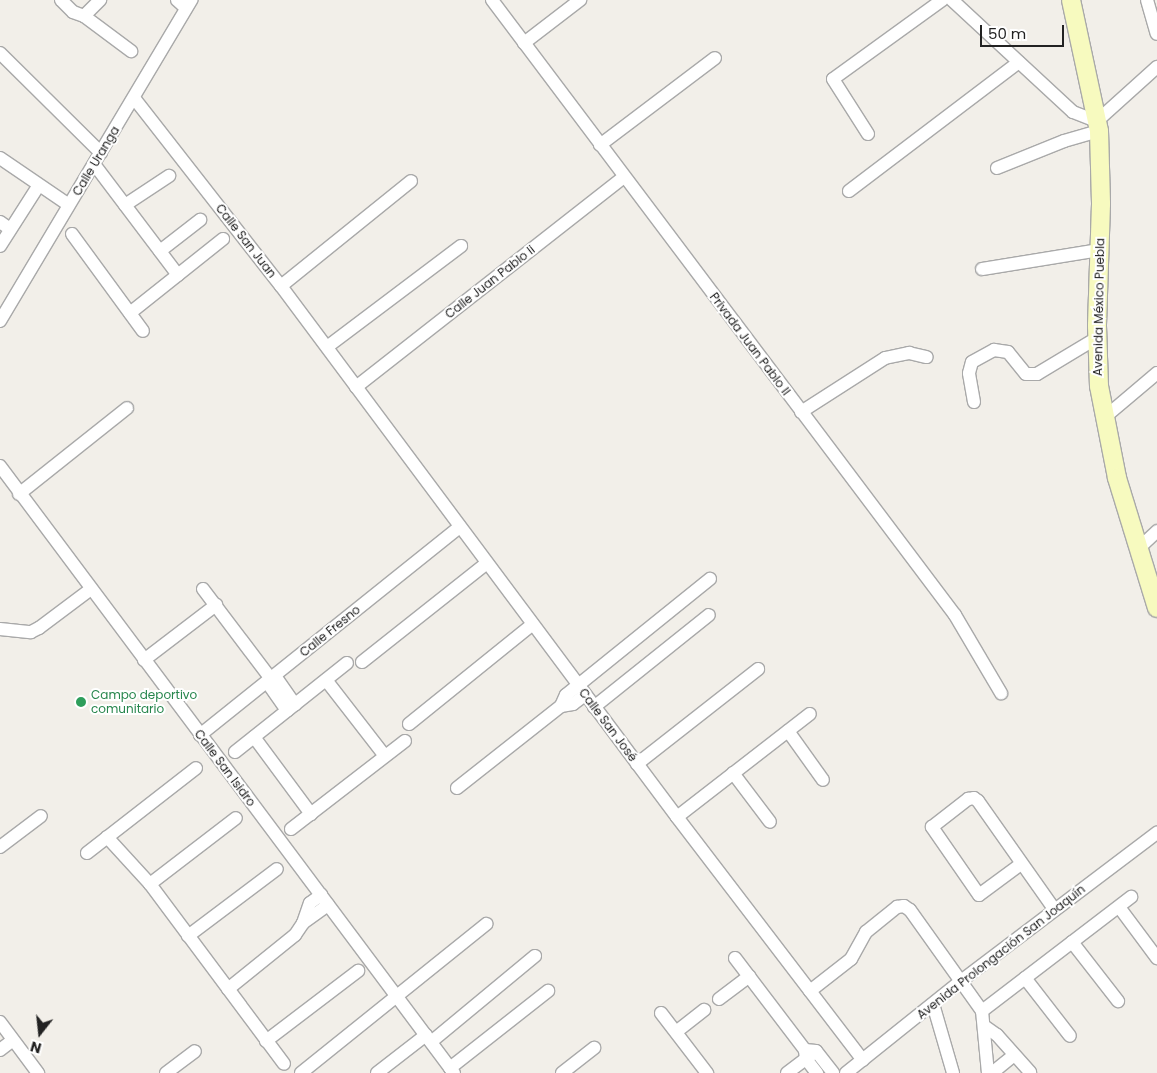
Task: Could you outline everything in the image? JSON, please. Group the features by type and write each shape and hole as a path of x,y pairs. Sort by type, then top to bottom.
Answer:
{"main road":[{"name":"Avenida México Puebla","path":"1071,0 1098,126 1100,250 1097,338 1098,386 1117,478 1157,608"}],"street":[{"path":"61,0 73,12 84,16 131,51"},
{"path":"84,16 100,0"},
{"name":"Privada Juan Pablo II","path":"492,0 955,615 1001,693"},
{"path":"524,43 580,0"},
{"path":"868,134 833,79 942,0"},
{"path":"952,0 1074,112 1098,126"},
{"path":"1147,0 1157,34"},
{"name":"Calle Uranga","path":"0,321 134,98 185,3"},
{"path":"0,53 101,152"},
{"path":"600,145 715,58"},
{"path":"849,191 1019,62"},
{"path":"997,168 1098,126 1157,68"},
{"name":"Calle San Juan","path":"134,98 281,286 356,386"},
{"path":"0,158 69,205"},
{"path":"94,164 178,275"},
{"path":"125,206 169,176"},
{"name":"Calle Juan Pablo Ii","path":"356,386 624,177"},
{"path":"281,286 412,181"},
{"path":"0,246 5,226 39,185"},
{"path":"160,251 200,220"},
{"path":"72,234 143,331"},
{"path":"130,313 223,239"},
{"path":"327,347 461,246"},
{"path":"982,269 1100,250"},
{"path":"974,402 969,373 972,362 994,350 1008,352 1026,374 1037,374 1097,338"},
{"path":"801,412 885,358 909,353 927,357"},
{"path":"1105,417 1157,373"},
{"name":"Calle San José","path":"356,386 594,707 863,1060"},
{"path":"19,494 127,408"},
{"name":"Calle San Isidro","path":"0,466 90,589 452,1070"},
{"name":"Calle Fresno","path":"200,735 460,527"},
{"path":"1139,548 1157,531"},
{"path":"362,662 487,563"},
{"path":"457,788 561,706 573,704 582,690 710,579"},
{"path":"0,629 31,632 90,589"},
{"path":"203,589 291,708"},
{"path":"144,660 216,605"},
{"path":"594,707 709,615"},
{"path":"409,724 533,624"},
{"path":"235,752 347,663"},
{"path":"637,764 758,670"},
{"path":"326,680 385,756"},
{"path":"677,817 810,714"},
{"path":"788,731 823,780"},
{"path":"254,737 311,814"},
{"path":"291,829 405,741"},
{"path":"87,853 196,768"},
{"path":"734,773 770,822"},
{"path":"1021,864 979,895 932,827 968,799 974,798 1055,910"},
{"path":"0,847 41,816"},
{"path":"150,884 236,818"},
{"name":"Avenida Prolongación San Joaquín","path":"846,1073 961,981 1157,833"},
{"path":"107,837 150,884 284,1064"},
{"path":"188,936 276,869"},
{"path":"982,1011 1131,897"},
{"path":"228,989 295,935 325,900"},
{"path":"810,992 851,959 866,932 898,907 904,906 910,910 982,1011 984,1041 990,1073 1014,1055"},
{"path":"1118,907 1157,958"},
{"path":"301,1073 486,924"},
{"path":"1072,942 1118,1001"},
{"path":"378,1073 429,1038 535,956"},
{"path":"735,958 809,1053 833,1073"},
{"path":"266,1041 358,971"},
{"path":"719,999 749,976"},
{"path":"1025,978 1070,1036"},
{"path":"452,1070 548,991"},
{"path":"933,1004 953,1073"},
{"path":"676,1032 704,1010"},
{"path":"661,1013 708,1073"},
{"path":"0,1022 38,1073"},
{"path":"984,1026 997,1035 1030,1072"},
{"path":"0,1050 13,1040"},
{"path":"562,1073 594,1048"},
{"path":"166,1073 195,1051"},
{"path":"787,1073 809,1053"},
{"path":"809,1053 817,1073"}],"place":[{"name":"Campo deportivo comunitario","path":"81,702"}]}
